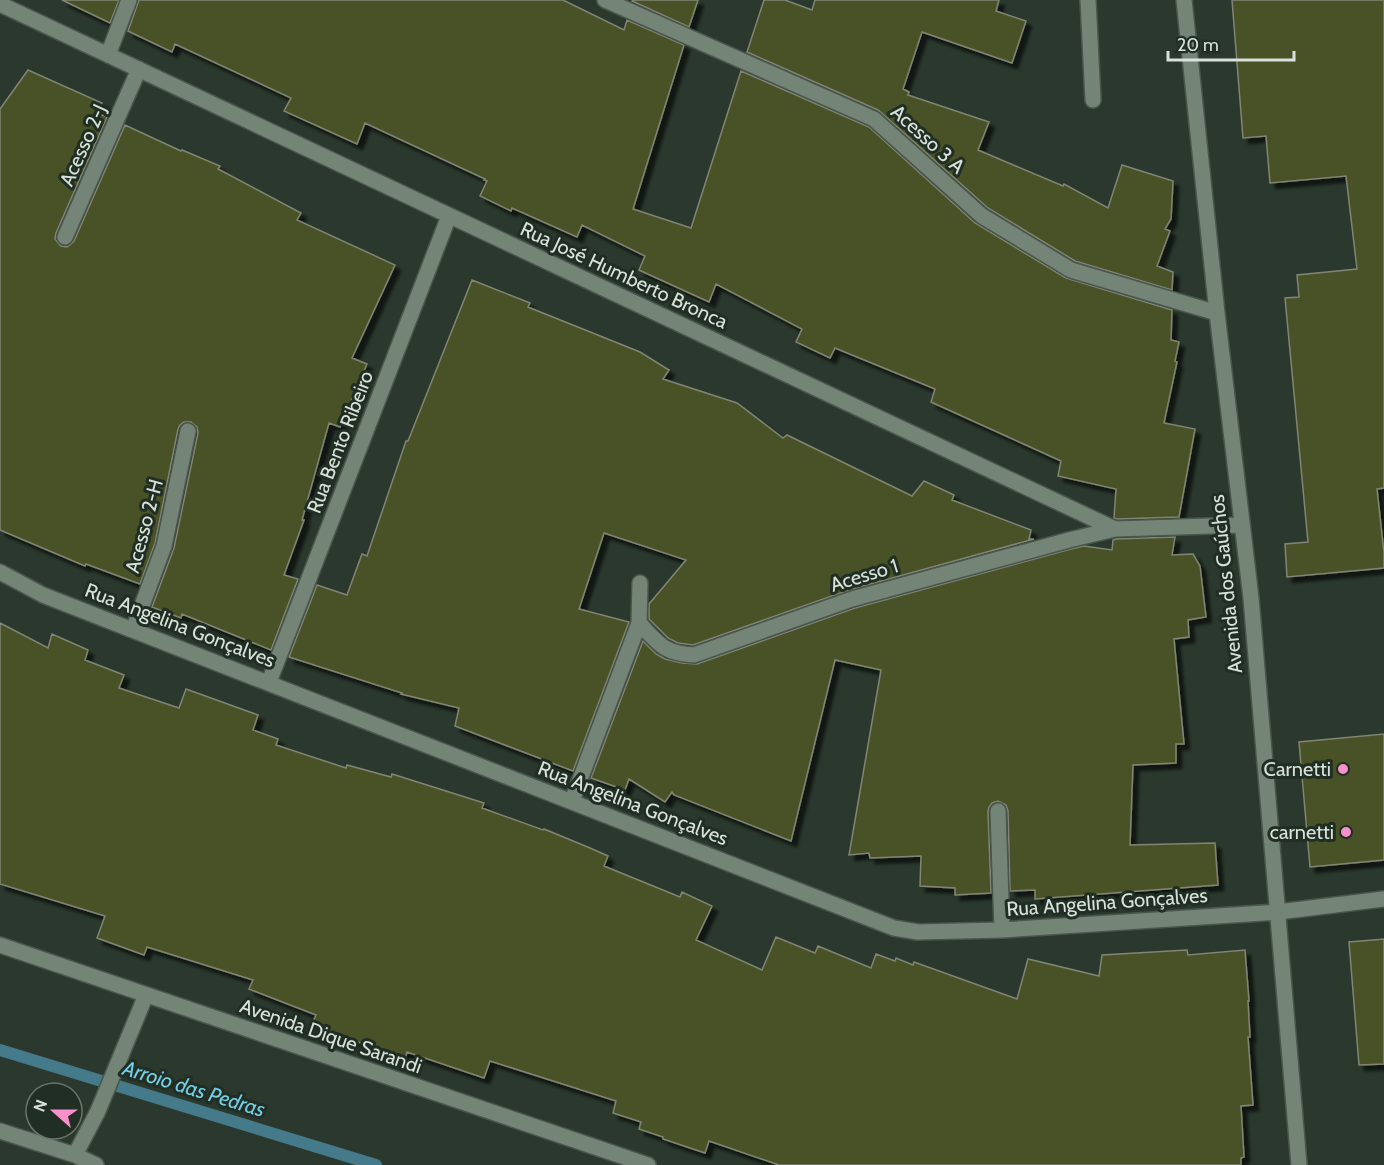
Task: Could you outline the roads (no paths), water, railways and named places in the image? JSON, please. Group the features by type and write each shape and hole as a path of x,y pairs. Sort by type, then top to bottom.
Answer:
{"street":[{"path":"108,55 129,0"},
{"name":"Acesso 3 A","path":"605,0 874,118 982,216 1071,270 1217,313"},
{"path":"1088,0 1093,100"},
{"name":"Avenida dos Gaúchos","path":"1184,0 1217,313 1251,598 1299,1165"},
{"name":"Rua José Humberto Bronca","path":"0,4 1115,529 1242,525"},
{"name":"Acesso 2-J","path":"65,237 140,69"},
{"name":"Rua Bento Ribeiro","path":"269,682 449,216"},
{"name":"Acesso 2-H","path":"133,630 165,546 188,431"},
{"name":"Acesso 1","path":"639,622 661,646 677,654 694,655 852,599 1115,529"},
{"name":"Rua Angelina Gonçalves","path":"0,572 43,595 894,928 918,932 1002,930 1278,912 1384,899"},
{"path":"572,801 639,622 640,583"},
{"path":"998,811 1002,930"},
{"name":"Avenida Dique Sarandi","path":"0,945 648,1165"},
{"path":"75,1155 98,1111 146,995"},
{"path":"0,1131 75,1155 96,1165"}],"waterway":[{"name":"Arroio das Pedras","path":"0,1050 376,1165"}],"place":[{"name":"Carnetti","path":"1343,769"},
{"name":"carnetti","path":"1346,832"}]}
